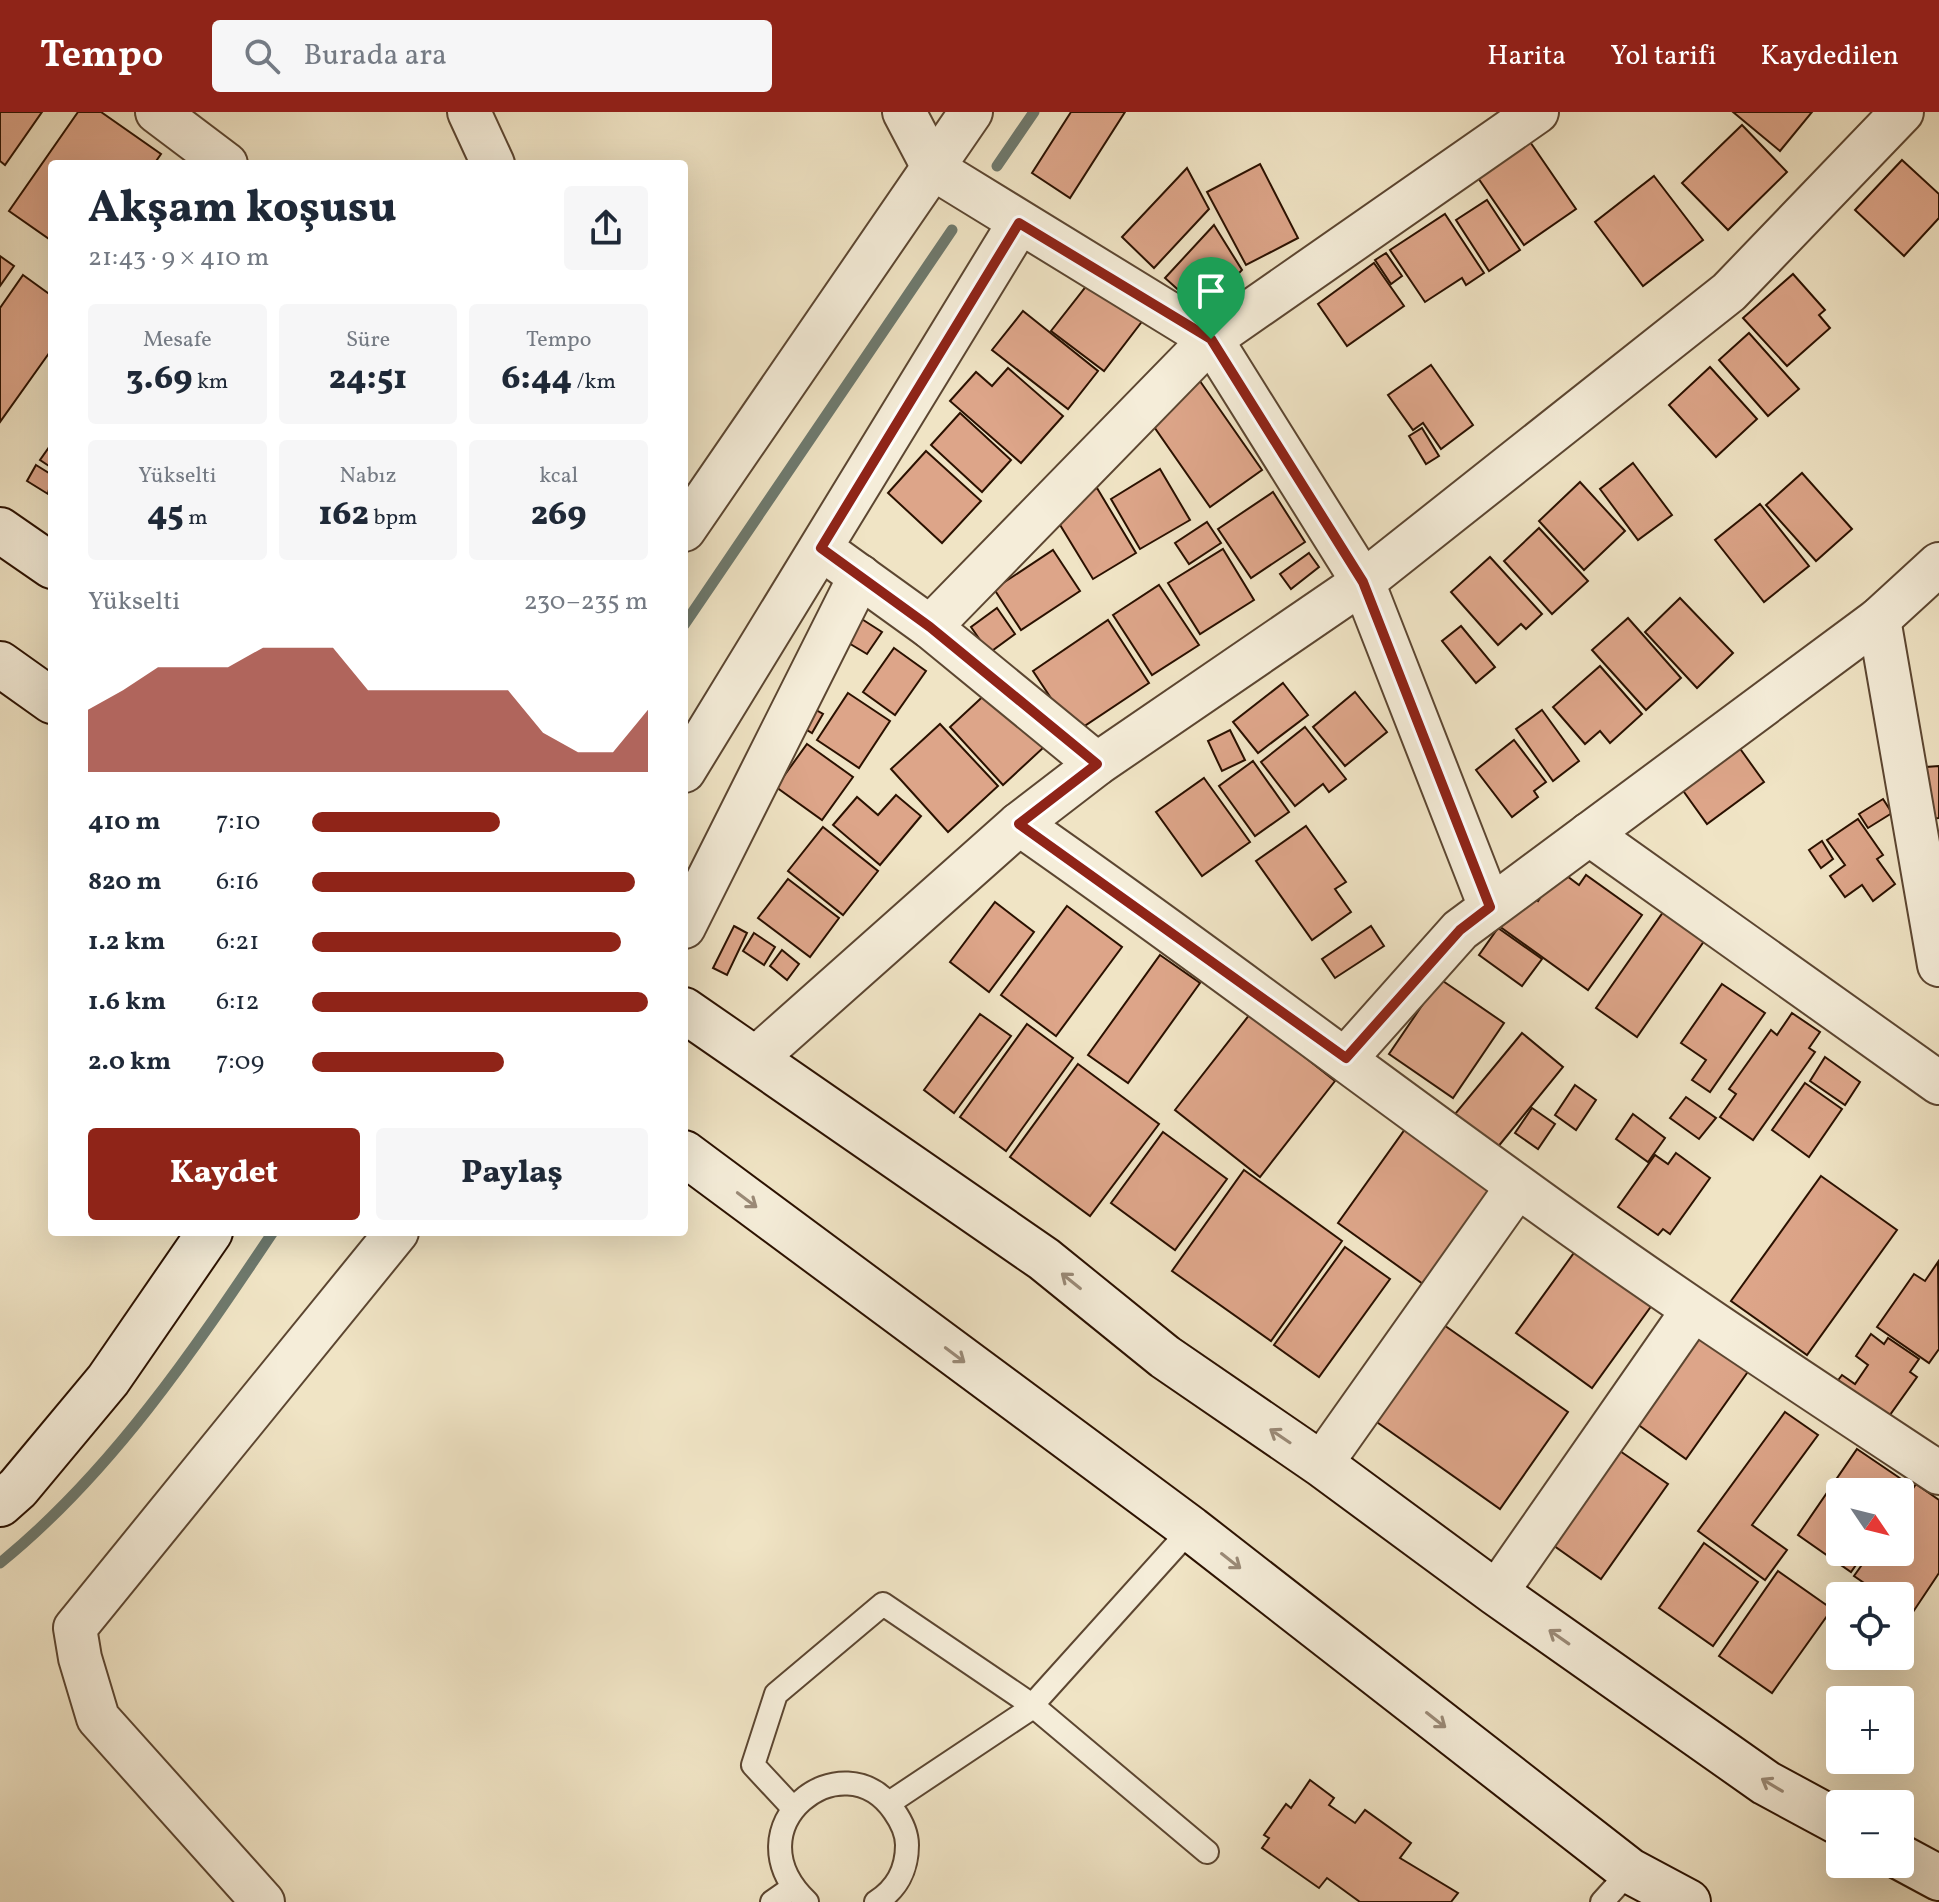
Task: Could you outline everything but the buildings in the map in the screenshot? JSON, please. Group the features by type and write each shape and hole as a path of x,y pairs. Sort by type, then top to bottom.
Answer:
{"main road":[{"path":"0,530 48,563"},
{"path":"0,664 48,698"},
{"path":"688,1013 1044,1259 1165,1357 1321,1464 1496,1593 1766,1783 1826,1815"},
{"path":"688,1156 1191,1529 1616,1886 1688,1902"},
{"path":"0,1504 18,1488 108,1380 207,1236"},
{"path":"1914,1865 1939,1878"}],"street":[{"path":"157,112 221,160"},
{"path":"469,112 491,160"},
{"path":"904,112 934,169 1211,339 1363,582 1490,907"},
{"path":"688,524 971,112"},
{"path":"930,627 1211,339 1537,112"},
{"path":"759,1060 758,1056 1019,824 1097,764 1363,582 1729,292 1902,112"},
{"path":"688,764 1019,223"},
{"path":"821,548 930,627 1097,764"},
{"path":"1346,1058 1460,930 1879,619 1939,564"},
{"path":"688,919 860,576"},
{"path":"1879,619 1939,965"},
{"path":"1019,824 1346,1058 1517,1187 1693,1310 1939,1473"},
{"path":"1589,834 1939,1083"},
{"path":"1321,1464 1517,1187"},
{"path":"263,1902 98,1718 80,1658 75,1628 394,1236"},
{"path":"1496,1593 1693,1310"}],"lane":[{"path":"889,1803 1032,1705 1191,1529"},
{"path":"793,1808 753,1765 776,1694 883,1604 1032,1705 1207,1852"},
{"path":"772,1902 800,1895 782,1869 779,1848 782,1826 793,1808 809,1793 830,1785 852,1784 872,1791 889,1803 901,1820 907,1840 906,1861 899,1880 876,1902"}],"waterway":[{"path":"997,166 1034,112"},
{"path":"688,619 952,230"},
{"path":"0,1563 40,1528 114,1450 181,1365 270,1236"}],"route":[{"path":"1019,223 1211,339 1363,582 1490,907 1460,930 1346,1058 1167,926 1019,824 1097,764 930,627 821,548 1019,223"}]}
